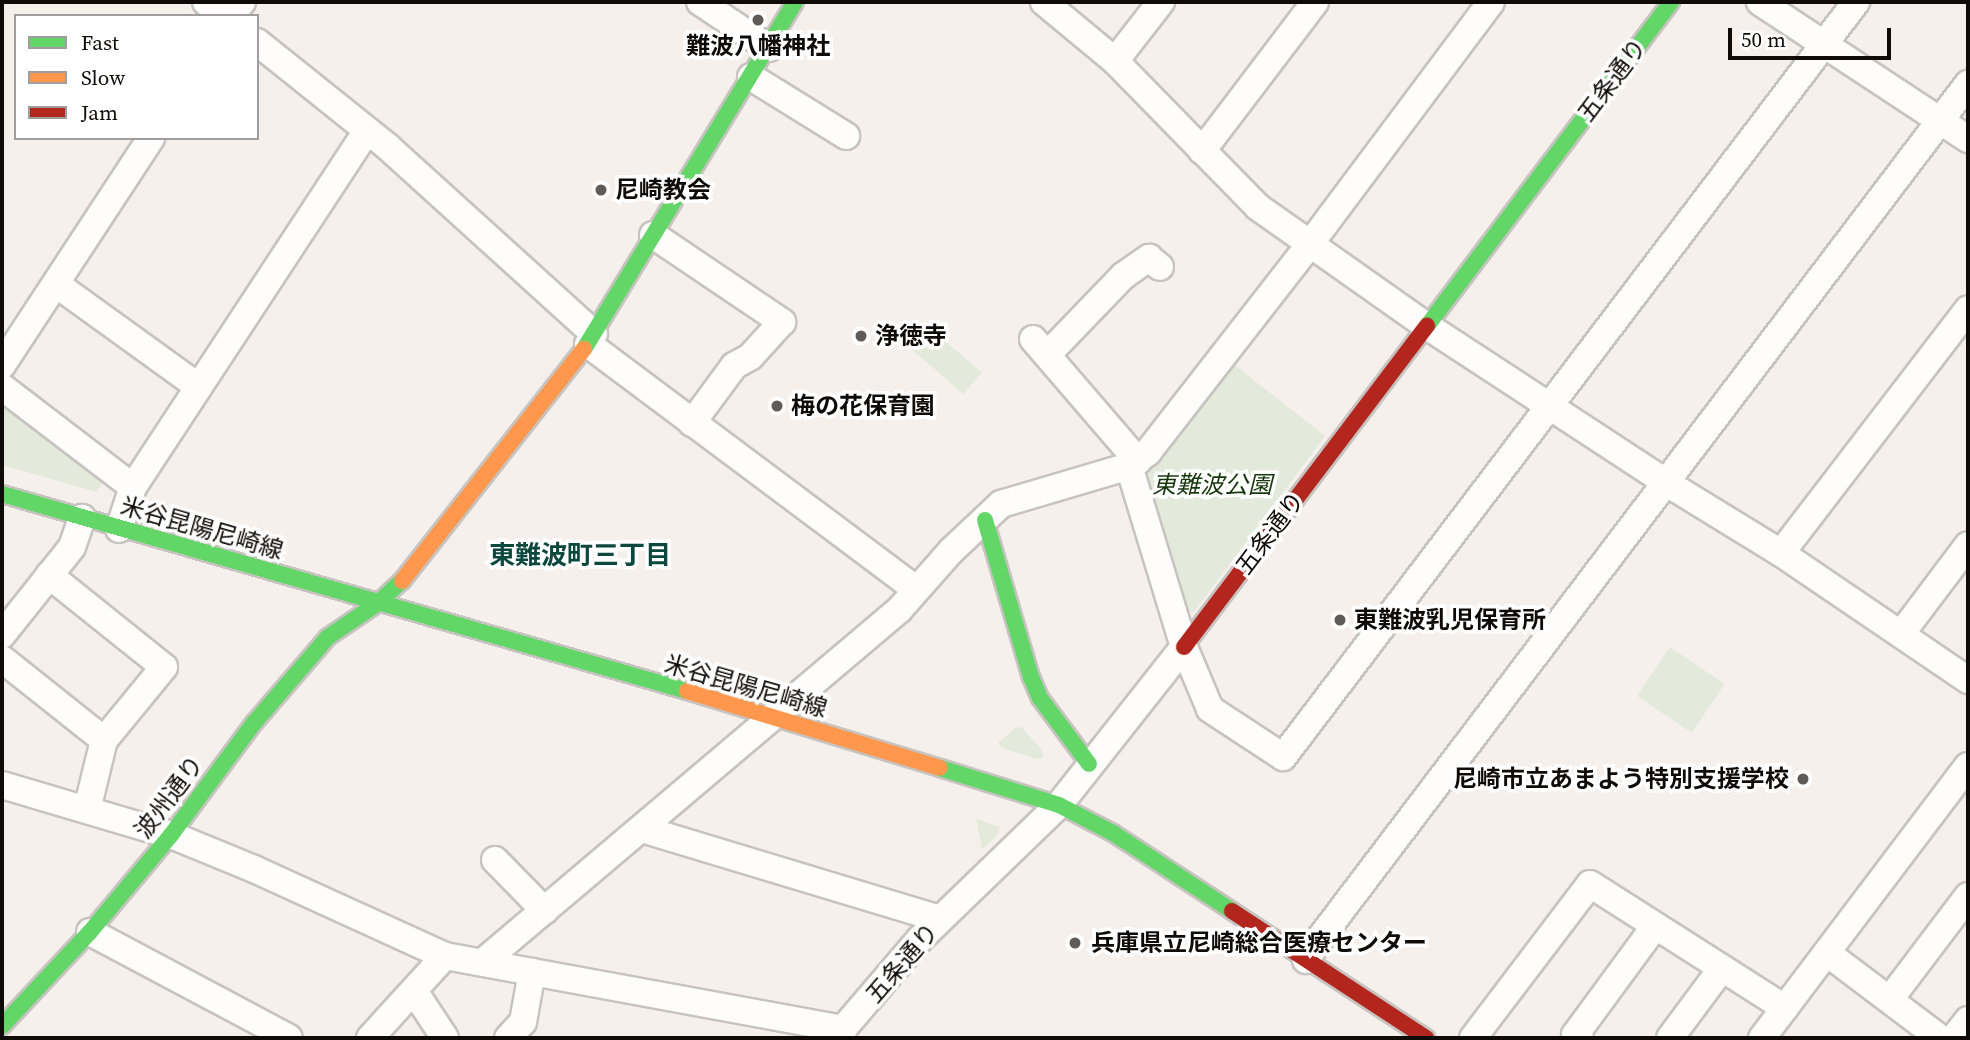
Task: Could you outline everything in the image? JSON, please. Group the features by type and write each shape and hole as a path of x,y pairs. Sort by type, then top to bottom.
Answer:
{"street":[{"path":"206,2 221,14"},
{"path":"699,2 769,48"},
{"name":"波州通り","path":"2,1027 90,932 171,835 254,723 328,638 378,603 405,579 591,339 795,2"},
{"path":"1044,2 1115,61 1258,207 1427,326 1665,482 1781,553 1968,680"},
{"path":"1115,61 1161,2"},
{"path":"1202,151 1315,2"},
{"path":"483,962 899,610 915,589 1001,504 1133,463 1310,244 1491,2"},
{"name":"五条通り","path":"843,1034 886,976 940,919 1059,805 1184,647 1671,2"},
{"path":"1760,2 1968,139"},
{"path":"1160,267 1149,258 1118,270 1040,347 1133,463 1184,647 1210,709 1283,757 1856,2"},
{"path":"259,45 368,131 591,339 692,423 915,589"},
{"path":"751,77 842,128"},
{"path":"1306,960 1665,482 1968,85"},
{"path":"119,529 134,487 368,131"},
{"path":"2,365 149,140"},
{"path":"653,234 782,322 750,357 734,366 692,423"},
{"path":"55,284 199,387"},
{"path":"1781,553 1968,309"},
{"path":"2,387 134,487"},
{"name":"米谷昆陽尼崎線","path":"2,494 773,716 1059,805 1113,833 1426,1038"},
{"path":"2,635 72,547 82,518"},
{"path":"985,520 1031,677 1040,698 1089,764"},
{"path":"1901,634 1968,545"},
{"path":"50,575 164,667 104,740 87,810"},
{"path":"2,659 104,740"},
{"path":"1762,1038 1968,766"},
{"path":"2,785 171,835 254,869 445,956 843,1034"},
{"path":"642,829 940,919"},
{"path":"495,860 545,911"},
{"path":"1473,1038 1590,884 1785,1008"},
{"path":"1890,999 1968,896"},
{"path":"1580,1038 1575,1035 1655,926"},
{"path":"90,932 289,1038"},
{"path":"1827,954 1940,1038"},
{"path":"370,1038 445,956"},
{"path":"1670,1038 1722,968"},
{"path":"508,1038 523,1022 532,972"},
{"path":"414,991 445,1038"},
{"path":"1954,1038 1968,1020"}],"green space":[{"path":"922,321 982,373 963,394 904,342"},
{"name":"東難波公園","path":"1232,363 1325,436 1194,612 1185,611 1144,487 1149,465"},
{"path":"2,403 103,481 97,492 2,465"},
{"path":"1670,647 1725,684 1692,733 1637,696"},
{"path":"1021,727 1043,751 1043,757 1037,759 1002,748 998,743 1015,728"},
{"path":"976,819 1000,827 996,837 982,849"}],"traffic: fast":[{"path":"584,349 795,2"},
{"path":"1427,326 1671,2"},
{"path":"2,494 687,691"},
{"path":"985,520 1031,677 1040,698 1089,764"},
{"path":"2,1026 90,932 171,835 254,723 328,637 378,603 402,581"},
{"path":"940,768 1059,805 1113,833 1232,911"}],"traffic: slow":[{"path":"402,581 584,349"},
{"path":"687,691 940,768"}],"traffic: jam":[{"path":"1184,647 1427,326"},
{"path":"1232,911 1426,1038"}],"place":[{"name":"難波八幡神社","path":"758,20"},
{"name":"尼崎教会","path":"601,190"},
{"name":"浄徳寺","path":"861,336"},
{"name":"梅の花保育園","path":"777,406"},
{"name":"東難波乳児保育所","path":"1340,620"},
{"name":"尼崎市立あまよう特別支援学校","path":"1803,779"},
{"name":"兵庫県立尼崎総合医療センター","path":"1075,943"}],"district":[{"name":"東難波町三丁目","path":"580,556"}]}
